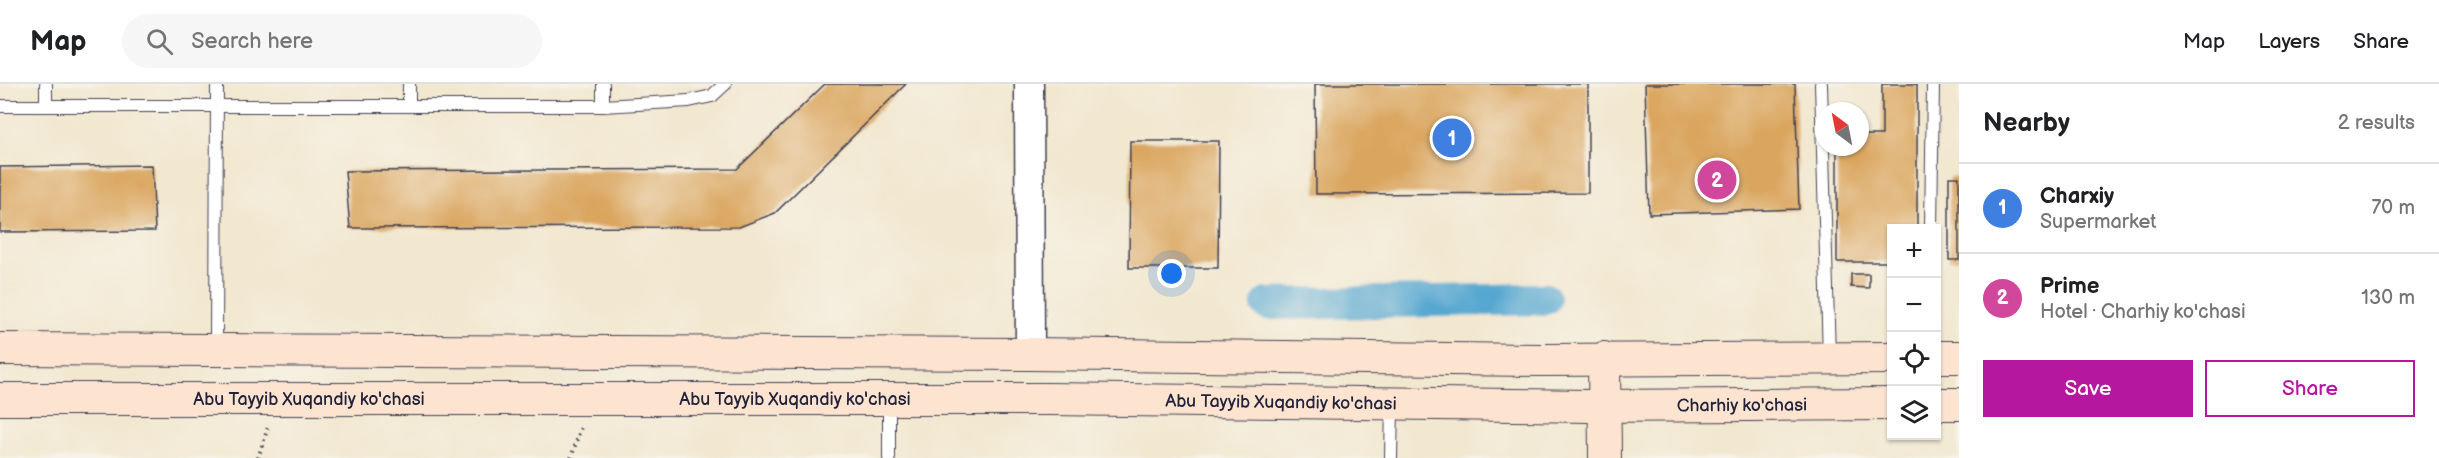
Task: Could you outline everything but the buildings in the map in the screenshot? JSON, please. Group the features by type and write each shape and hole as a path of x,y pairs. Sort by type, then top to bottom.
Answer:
{"main road":[{"path":"0,349 1030,354 1543,360 1887,358"},
{"path":"1941,357 1959,357"},
{"path":"1604,358 1597,406 1605,458"},
{"name":"Abu Tayyib Xuqandiy ko'chasi","path":"0,399 889,399 1597,406"},
{"name":"Charhiy ko'chasi","path":"1597,406 1887,404"},
{"path":"1941,404 1959,404"}],"street":[{"path":"1029,84 1030,354"}],"lane":[{"path":"46,84 46,106"},
{"path":"216,350 217,84"},
{"path":"409,84 409,106"},
{"path":"603,84 603,106"},
{"path":"0,106 603,106 689,101 711,96 725,84"},
{"path":"1821,84 1829,359"},
{"path":"1931,224 1932,84"},
{"path":"889,399 889,458"},
{"path":"1391,458 1392,404"}],"path":[{"path":"258,458 269,425"},
{"path":"571,458 582,427"}],"waterway":[{"path":"1267,304 1545,299"}],"place":[{"name":"Charxiy","path":"1452,138"},
{"name":"Prime","path":"1717,180"}]}
